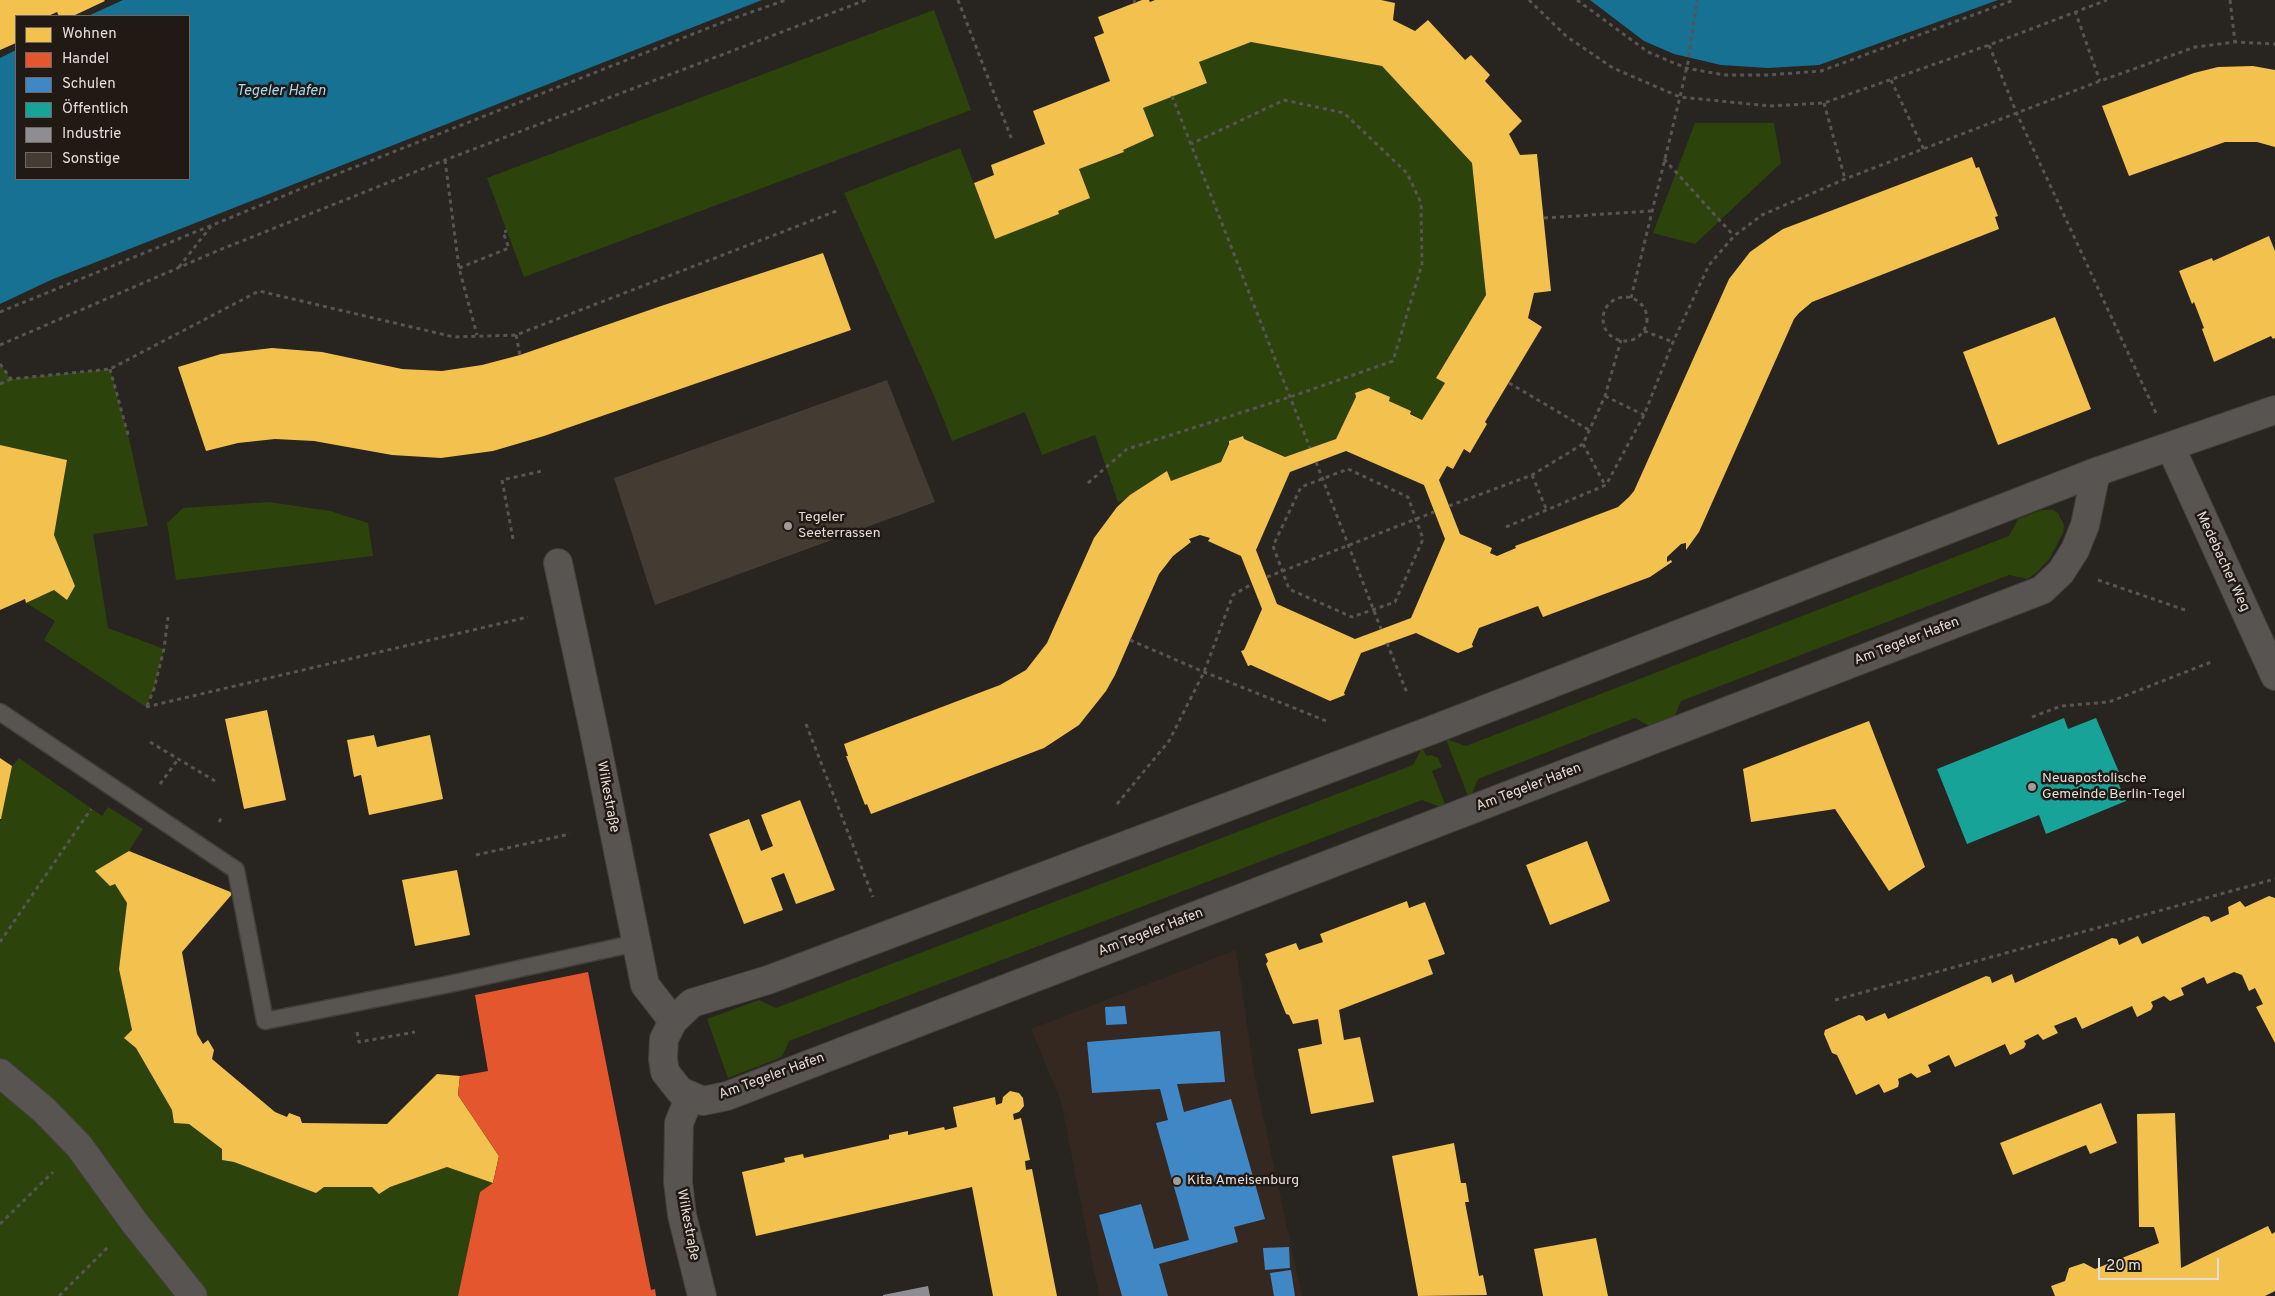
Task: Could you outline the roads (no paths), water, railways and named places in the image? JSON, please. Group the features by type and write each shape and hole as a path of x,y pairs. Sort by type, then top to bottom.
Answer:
{"street":[{"path":"690,1096 680,1091 665,1072 663,1059 664,1039 673,1021 692,1003 768,980 1422,734 2096,472 2171,448 2275,410"},
{"name":"Medebacher Weg","path":"2171,448 2275,676"},
{"name":"Am Tegeler Hafen","path":"690,1096 703,1101 727,1096 2042,590 2061,572 2075,550 2085,525 2096,472"},
{"name":"Wilkestraße","path":"558,563 645,986 673,1021"},
{"path":"0,1073 44,1110 80,1146 134,1222 192,1296"},
{"name":"Wilkestraße","path":"690,1096 679,1123 678,1182 682,1215 702,1296"}],"lane":[{"path":"0,712 236,870 265,1021 450,984 636,943"}],"water":[{"name":"Tegeler Hafen","path":"123,0 762,0 53,279 0,304 0,58 15,50 15,180 190,180 190,15 90,15"},
{"path":"1590,0 1998,0 1819,65 1768,68 1721,65 1674,54 1644,41"}],"place":[{"name":"Tegeler Seeterrassen","path":"788,526"},
{"name":"Neuapostolische Gemeinde Berlin-Tegel","path":"2032,787"},
{"name":"Kita Ameisenburg","path":"1177,1181"}]}
